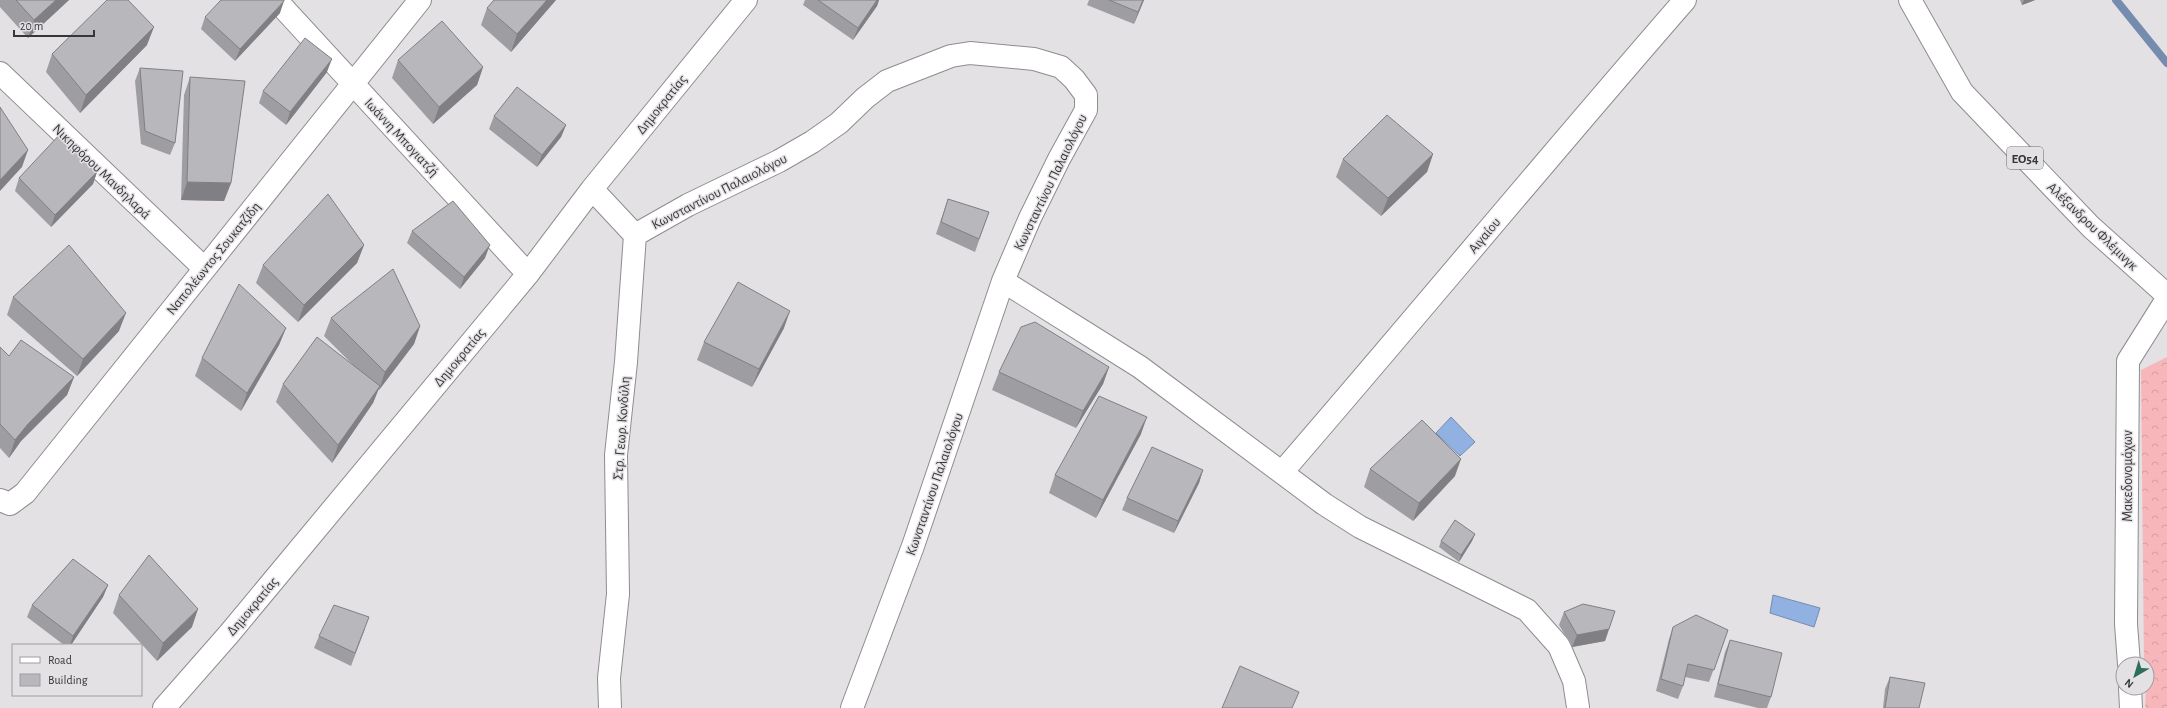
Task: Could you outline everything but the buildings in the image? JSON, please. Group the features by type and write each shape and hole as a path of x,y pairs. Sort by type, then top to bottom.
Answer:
{"street":[{"name":"Ιωάννη Μπογιατζή","path":"276,0 528,274"},
{"name":"Ναπολέωντος Σουκατζίδη","path":"0,500 10,504 25,493 420,0"},
{"name":"Δημοκρατίας","path":"164,708 229,634 528,274 592,190 746,0"},
{"name":"Αιγαίου","path":"1283,471 1409,325 1556,148 1685,0"},
{"name":"Αλέξανδρου Φλέμινγκ","path":"1910,0 1962,92 2091,227 2167,295"},
{"name":"Κωνσταντίνου Παλαιολόγου","path":"635,235 688,205 779,161 812,142 839,123 865,98 886,82 909,71 951,56 970,53 1034,58 1061,67 1074,79 1086,95 1086,110 1056,165 1003,281 912,546 852,708"},
{"name":"Νικηφόρου Μανδηλαρά","path":"0,73 204,268"},
{"path":"592,190 635,235"},
{"name":"Στρ. Γεωρ. Κονδύλη","path":"610,708 609,678 618,594 616,455 626,362 635,235"},
{"path":"1003,281 1140,367 1283,471 1324,504 1360,527 1527,610 1558,646 1574,681 1580,708"},
{"name":"Μακεδονομάχων","path":"2128,656 2126,624 2128,361 2167,299"},
{"path":"2130,696 2131,708"}],"green space":[{"path":"2167,357 2167,708 2145,708 2146,696 2155,696 2155,656 2144,656 2141,370"}],"water":[{"path":"1451,417 1475,442 1460,456 1436,433"},
{"path":"1773,595 1820,608 1814,627 1770,613"}],"waterway":[{"path":"2116,0 2167,63"}]}
